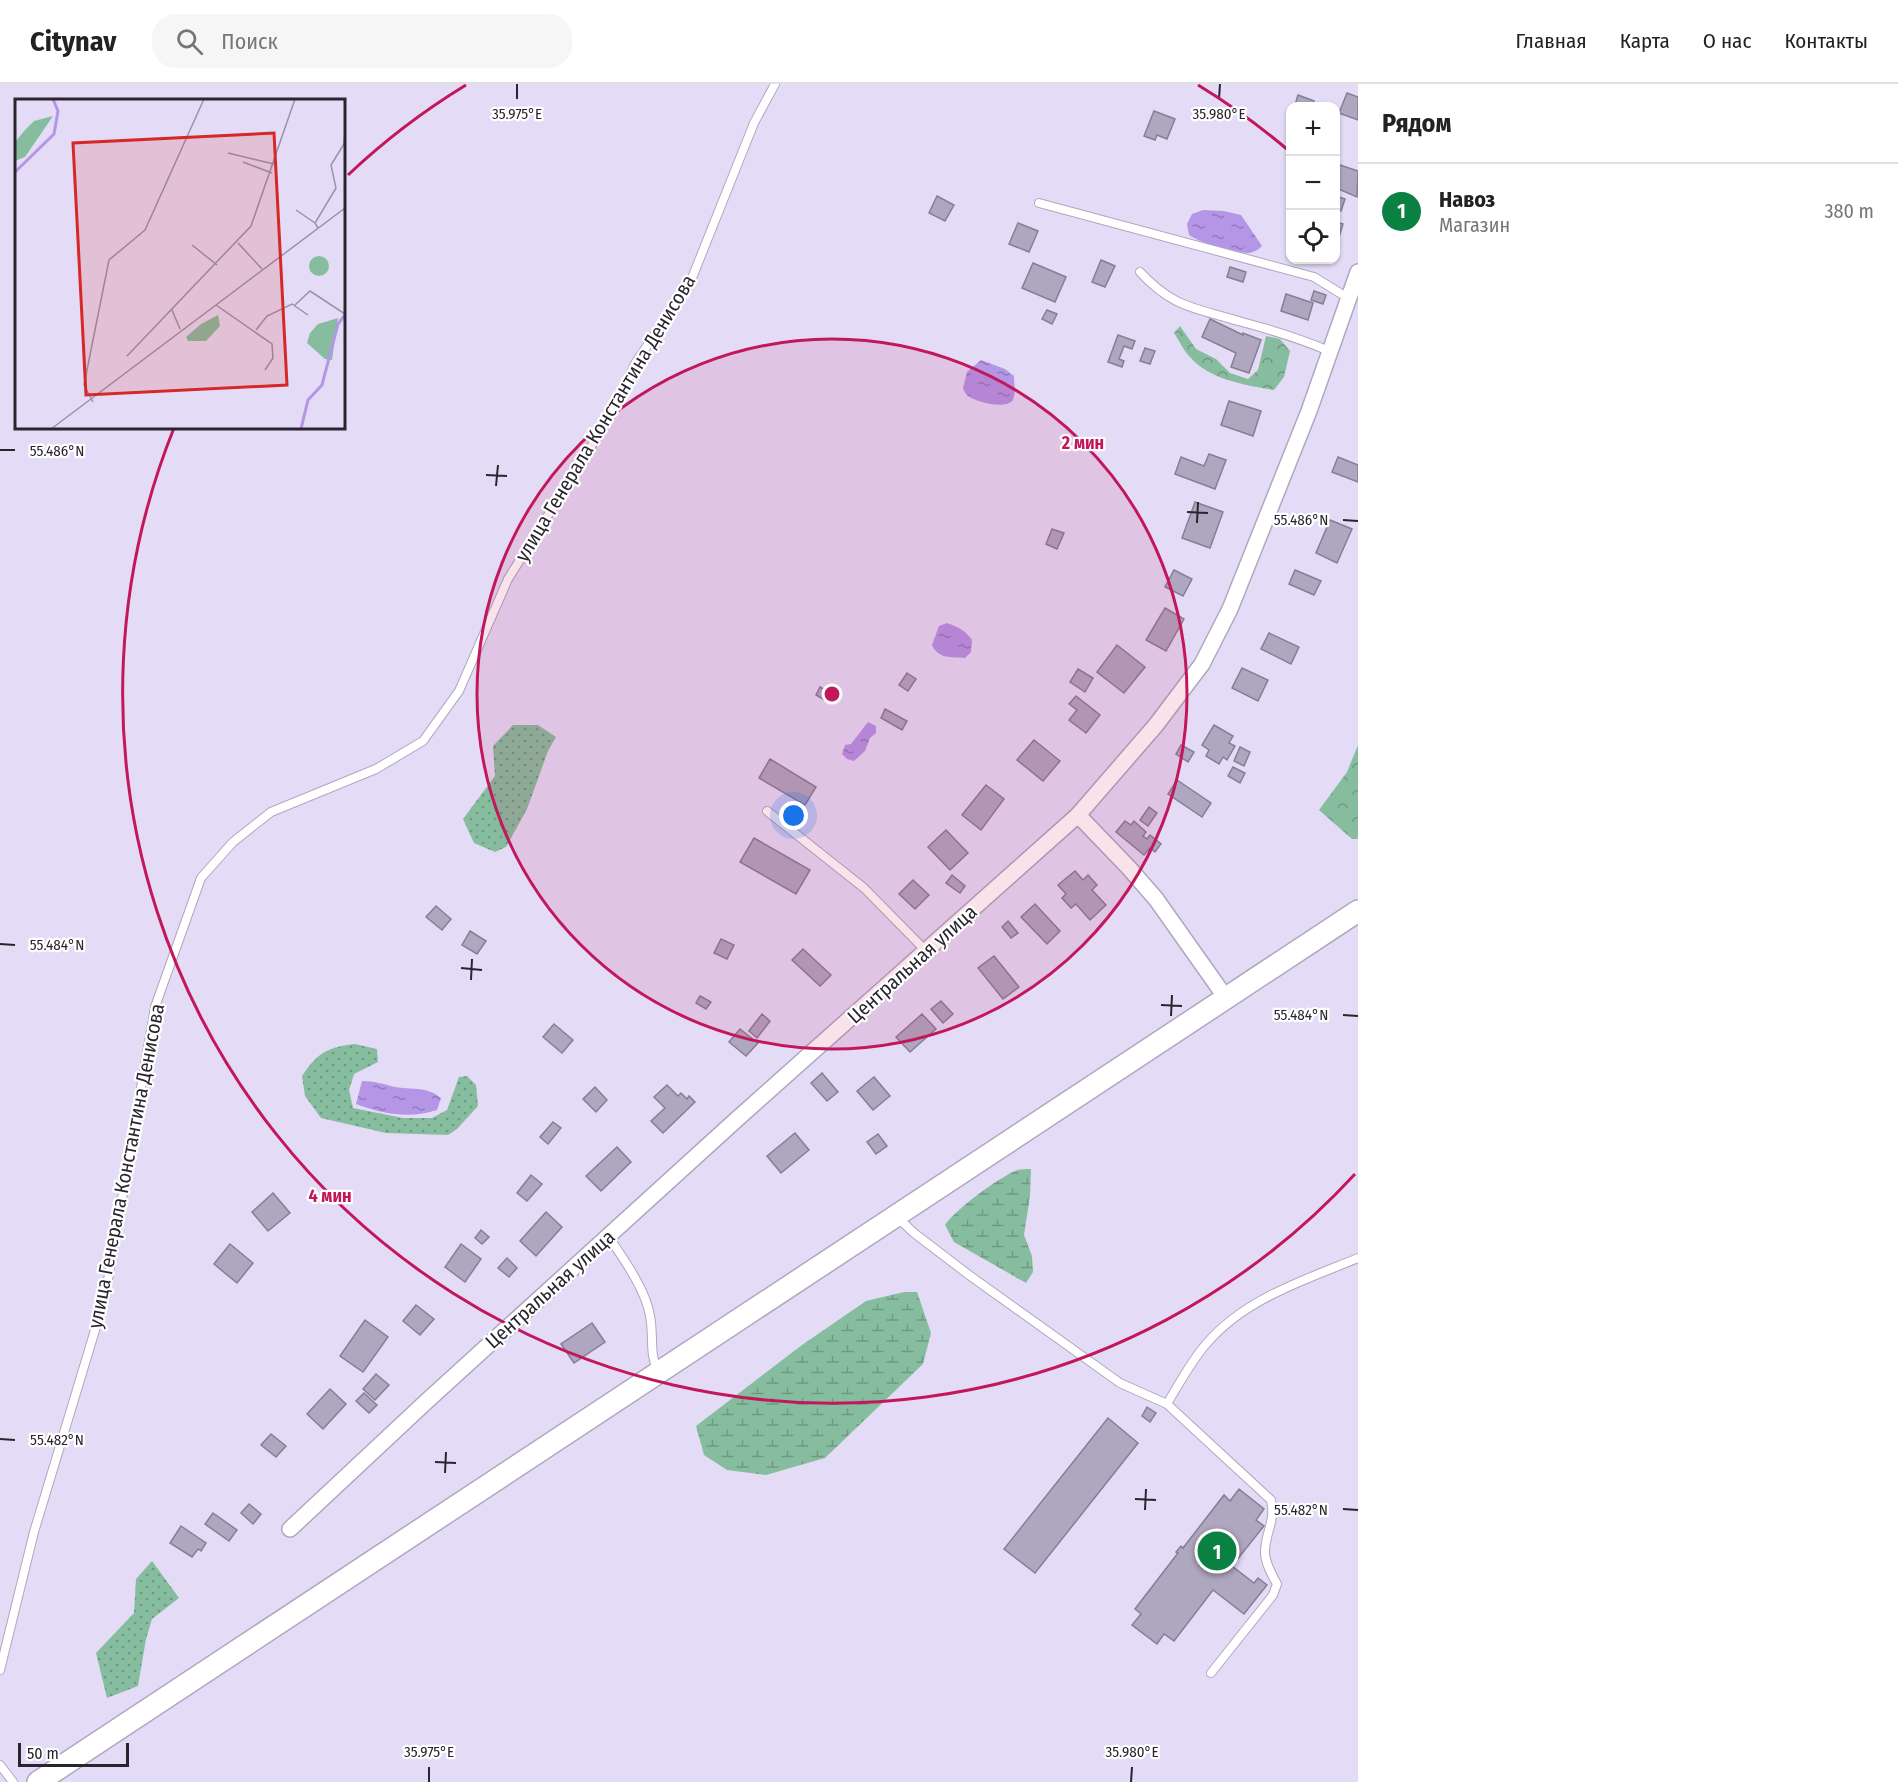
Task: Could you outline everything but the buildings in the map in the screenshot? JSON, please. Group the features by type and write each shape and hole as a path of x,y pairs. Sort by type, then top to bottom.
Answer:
{"main road":[{"path":"38,1782 1358,911"}],"street":[{"name":"Центральная улица","path":"290,1529 608,1236 1078,815 1156,725 1202,664 1215,641 1309,411 1358,272"},
{"path":"1078,815 1156,899 1226,998"}],"lane":[{"name":"улица Генерала Константина Денисова","path":"0,1670 34,1532 105,1297 154,1007 201,878 232,842 271,812 376,769 423,741 459,691 508,579 612,413 636,362 690,283 754,123 775,84"},
{"path":"1040,203 1314,277 1348,298"},
{"path":"1140,272 1156,289 1188,307 1295,337 1329,351"},
{"path":"768,811 864,888 927,952"},
{"path":"897,1217 969,1275 1119,1383 1167,1404 1270,1500 1274,1513 1265,1554 1276,1584 1273,1594 1211,1673"},
{"path":"608,1236 634,1276 650,1315 652,1361 658,1372"},
{"path":"1167,1404 1206,1344 1243,1311 1261,1299 1358,1258"},
{"path":"0,1765 13,1782"}],"green space":[{"path":"1180,326 1196,349 1216,359 1230,373 1248,379 1258,370 1266,336 1280,339 1290,351 1284,377 1274,390 1229,380 1207,371 1190,357 1174,333"},
{"path":"513,725 538,725 556,737 548,751 527,809 506,847 495,852 474,843 463,819 495,776 493,746"},
{"path":"1358,745 1358,839 1352,839 1319,810 1347,772"},
{"path":"355,1044 377,1049 378,1062 354,1074 349,1090 353,1108 403,1118 432,1118 447,1110 459,1077 467,1076 476,1085 478,1106 457,1129 448,1135 386,1133 321,1118 305,1096 302,1076 318,1057 330,1049"},
{"path":"1031,1169 1030,1196 1024,1235 1032,1256 1033,1272 1026,1283 954,1242 945,1225 978,1194 999,1180 1017,1170"},
{"path":"904,1292 917,1292 931,1333 923,1364 825,1458 766,1475 727,1470 704,1455 696,1426 802,1345 866,1301"},
{"path":"152,1561 179,1598 152,1619 138,1686 107,1698 96,1653 134,1613 136,1579"}],"water":[{"path":"1203,210 1241,215 1262,246 1253,252 1243,253 1209,244 1189,235 1187,224 1192,214"},
{"path":"981,360 1005,369 1014,376 1013,400 1009,403 998,405 984,403 967,396 963,388 967,372"},
{"path":"947,623 961,629 972,640 971,652 965,658 942,655 932,645 939,626"},
{"path":"868,722 876,726 876,733 870,738 865,751 854,761 847,759 842,754 845,745 851,744"},
{"path":"362,1081 425,1090 441,1098 437,1110 427,1113 407,1115 386,1113 356,1104"}],"place":[{"name":"Навоз","path":"1217,1551"}]}
